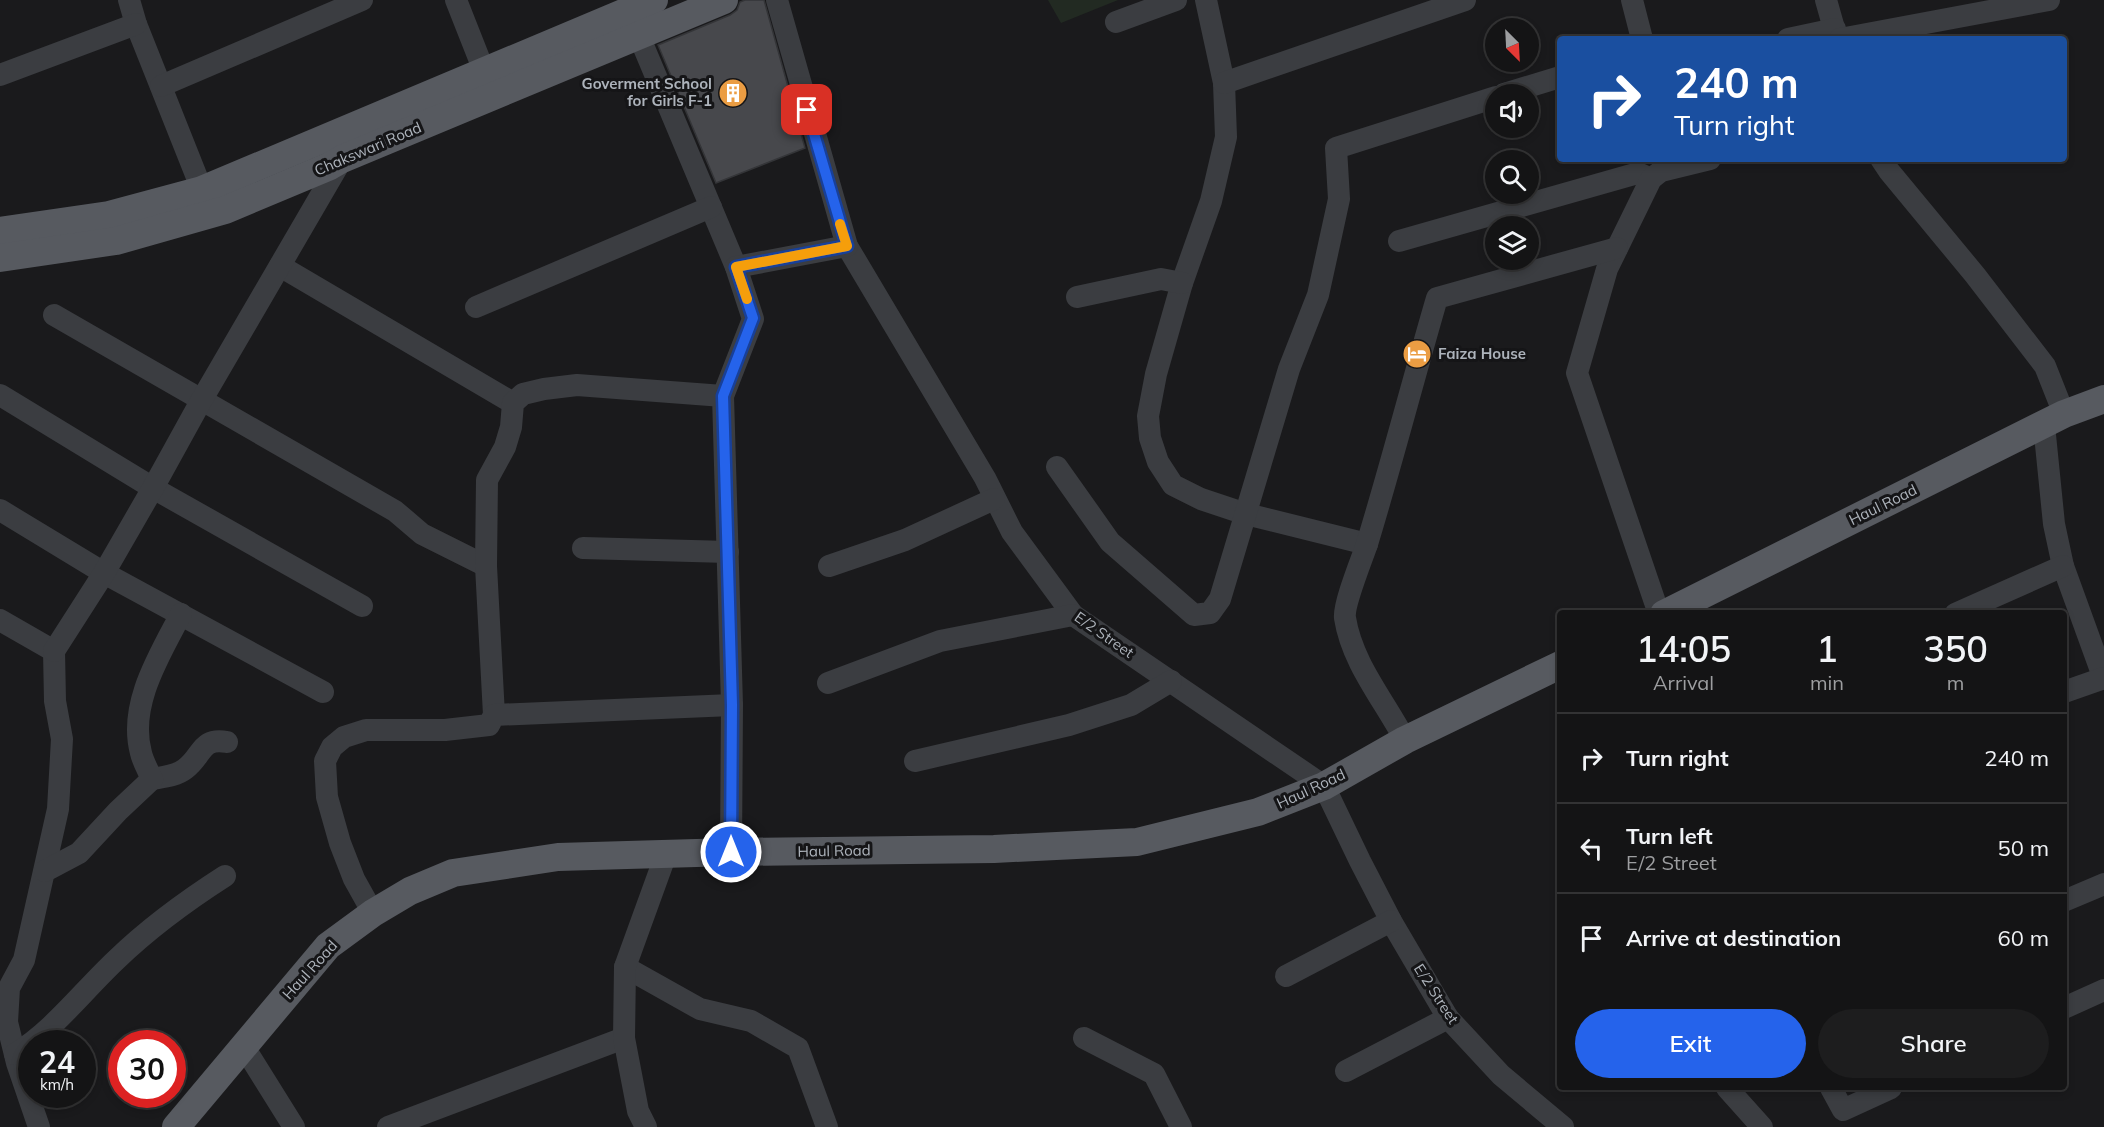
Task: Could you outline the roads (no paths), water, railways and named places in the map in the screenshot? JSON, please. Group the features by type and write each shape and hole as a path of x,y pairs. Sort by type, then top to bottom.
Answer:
{"main road":[{"name":"Chakswari Road","path":"0,231 109,215 202,190 654,0"},
{"name":"Chakswari Road","path":"0,258 116,241 225,210 724,0"},
{"name":"Haul Road","path":"1672,610 2054,420 2104,399"},
{"name":"Haul Road","path":"176,1127 328,946 373,913 410,891 453,873 558,857 731,852 994,849 1137,842 1258,813 1324,786 1405,740 1557,666"}],"street":[{"path":"161,86 362,0"},
{"path":"456,0 484,72"},
{"name":"E/2 Street","path":"777,0 847,246 985,477 1012,532 1073,615 1324,786 1391,921 1448,1018 1501,1075 1563,1127"},
{"path":"1116,22 1176,0"},
{"path":"1206,0 1224,83 1226,137 1211,201 1182,283 1156,374 1148,416 1150,438 1158,462 1173,485 1201,499 1246,514 1367,544"},
{"path":"1224,83 1465,0"},
{"path":"1632,0 1641,36"},
{"path":"1826,0 1837,36 2049,0"},
{"path":"132,1 136,24 202,190"},
{"path":"0,75 136,24"},
{"path":"639,36 736,267 753,318 723,396 732,705 731,852"},
{"path":"1537,84 1557,78"},
{"path":"1057,467 1110,542 1194,615 1210,613 1220,599 1289,369 1318,295 1339,199 1336,148 1485,101"},
{"path":"39,1127 7,1022 9,988 24,960 58,810 62,739 55,701 54,651 104,573 342,159"},
{"path":"1883,162 1975,275 2045,366 2054,420 2054,524 2063,566 2104,678 2067,691"},
{"path":"1658,610 1576,373 1607,269 1617,248 1651,179 1677,163"},
{"path":"1399,241 1638,173 1651,179"},
{"path":"476,307 711,207"},
{"path":"736,267 847,246"},
{"path":"1405,740 1364,672 1350,641 1344,614 1367,544 1437,298 1617,248"},
{"path":"280,266 513,403"},
{"path":"1077,297 1161,279 1182,283"},
{"path":"54,315 395,511 422,534 486,566"},
{"path":"373,913 354,879 340,843 327,797 325,761 332,747 344,737 366,730 445,730 489,725 494,715 486,566 487,480 505,447 511,427 513,403 523,394 577,385 723,396"},
{"path":"0,395 153,488 362,606"},
{"path":"829,566 905,540 994,499"},
{"path":"0,510 104,573 323,692"},
{"path":"583,548 728,552"},
{"path":"1964,610 2063,566"},
{"path":"152,779 141,753 138,720 151,670 180,614"},
{"path":"828,683 940,640 1073,615"},
{"path":"0,620 54,651"},
{"path":"915,761 1069,725 1131,705 1171,681"},
{"path":"494,715 732,705"},
{"path":"45,871 79,853 152,779 170,776 184,770 207,743 216,740 227,742"},
{"path":"646,1127 638,1111 624,1038 625,967 666,854"},
{"path":"15,1054 37,1041 116,960 159,923 189,899 225,876"},
{"path":"2067,900 2104,884"},
{"path":"1286,976 1391,921"},
{"path":"625,967 700,1009 752,1021 798,1048 827,1127"},
{"path":"2067,1007 2104,990"},
{"path":"1346,1071 1448,1018"},
{"path":"388,1127 624,1038"},
{"path":"1084,1038 1154,1074 1181,1127"},
{"path":"244,1047 294,1127"},
{"path":"1728,1090 1762,1127"},
{"path":"1832,1090 1843,1110 1887,1090"}],"place":[{"name":"Goverment School for Girls F-1","path":"733,93"},
{"name":"Faiza House","path":"1417,354"}]}
